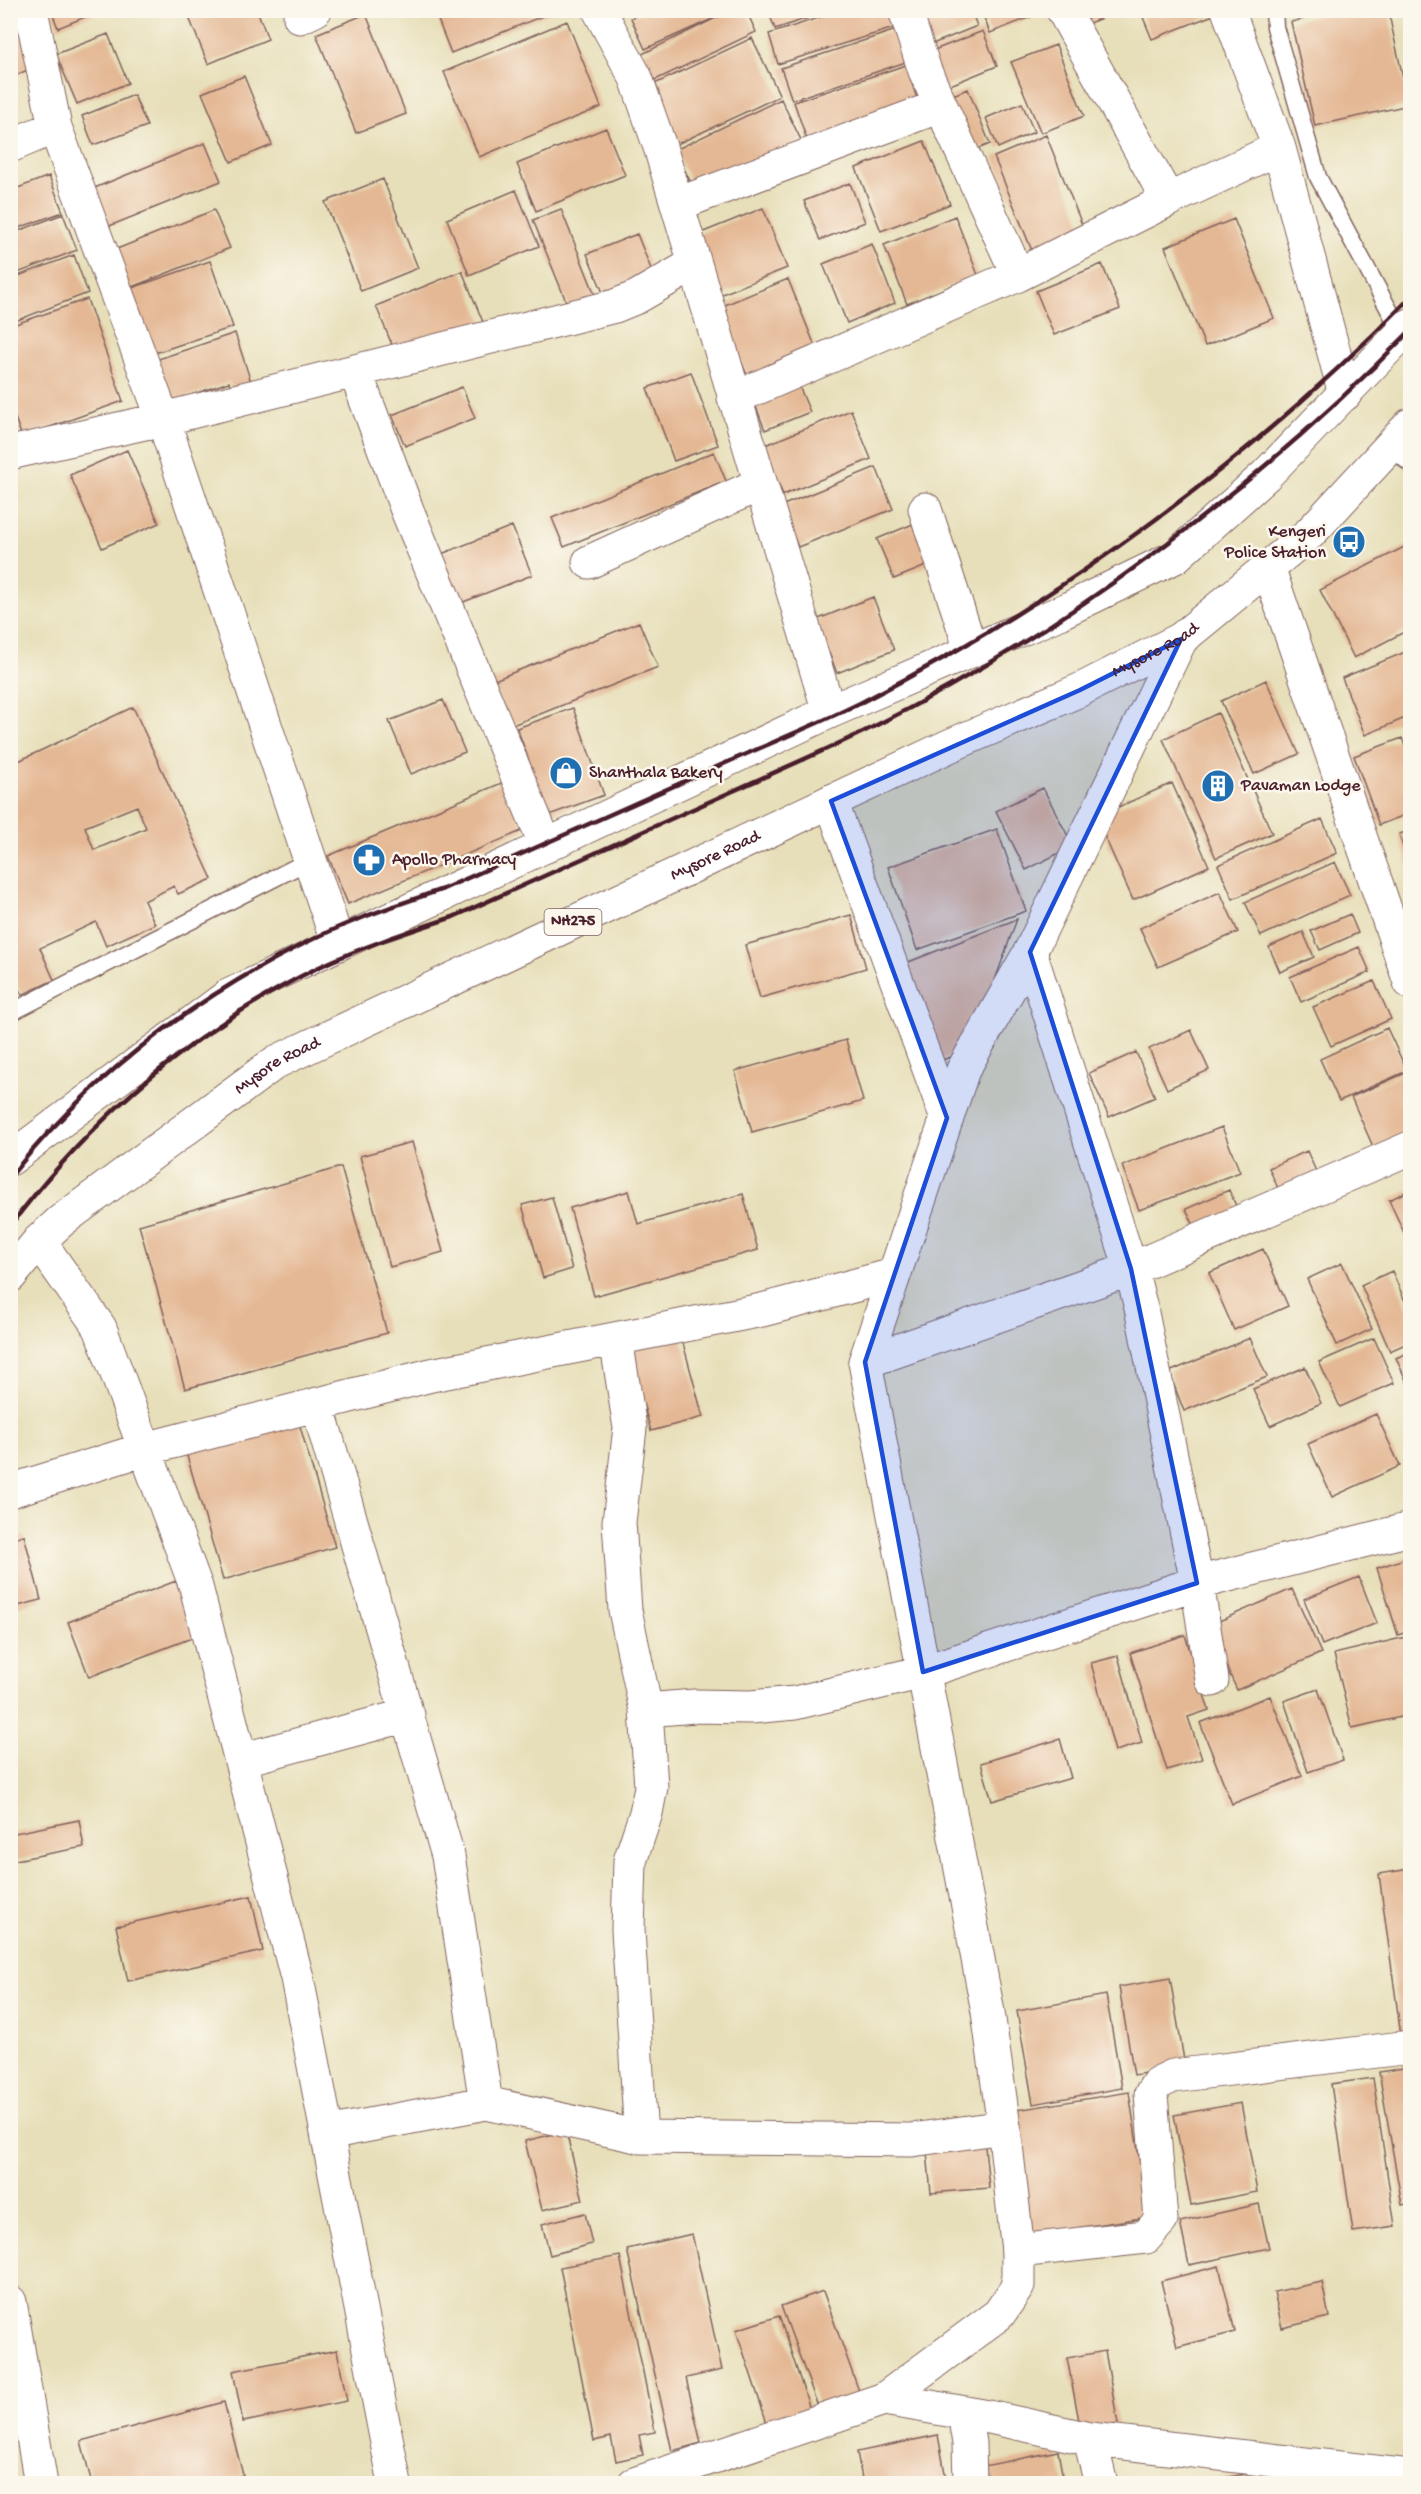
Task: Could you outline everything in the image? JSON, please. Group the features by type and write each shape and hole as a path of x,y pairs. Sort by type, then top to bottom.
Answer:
{"main road":[{"path":"31,10 55,126 163,419 338,944"},
{"path":"599,10 636,78 678,204 734,398 830,712"},
{"path":"905,10 925,71 1018,275"},
{"path":"1063,10 1168,200"},
{"path":"1228,10 1279,148 1345,394"},
{"path":"678,204 940,106"},
{"path":"10,146 55,126"},
{"path":"734,398 1018,275 1168,200 1279,148"},
{"path":"10,453 163,419 615,306 637,297 694,264"},
{"path":"12,1155 228,996 830,712 1059,613 1175,557 1266,475 1406,329"},
{"path":"355,371 406,510 546,846"},
{"name":"Mysore Road","path":"10,1276 39,1241 61,1221 276,1062 949,746 1080,690 1181,639 1310,533 1404,445"},
{"path":"588,562 760,484"},
{"path":"925,509 971,650"},
{"path":"1268,567 1410,982"},
{"path":"634,2484 884,2400 999,2314 1018,2286 1018,2251 988,2012 865,1362 963,1070 1030,952 1181,639"},
{"path":"831,801 947,1118"},
{"path":"1030,952 1131,1269 1197,1582 1212,1680"},
{"path":"865,1362 1131,1269 1410,1148"},
{"path":"39,1241 100,1328 196,1587 297,1978 395,2484"},
{"path":"10,1491 145,1449 431,1375 762,1310 894,1275"},
{"path":"616,1339 630,1428 619,1522 625,1610 646,1710 651,1786 646,1813 630,1860 628,1930 640,2137"},
{"path":"317,1404 448,1856 486,2103"},
{"path":"646,1710 695,1706 751,1707 795,1703 923,1672 1197,1582 1410,1529"},
{"path":"241,1760 408,1715"},
{"path":"1018,2251 1146,2236 1161,2220 1151,2094 1158,2083 1173,2076 1410,2047"},
{"path":"327,2133 486,2103 640,2137 912,2139 1004,2127"},
{"path":"10,2302 41,2484"},
{"path":"884,2400 964,2413 1090,2439 1410,2476"},
{"path":"964,2413 969,2443 970,2484"},
{"path":"1090,2439 1101,2484"}],"lane":[{"path":"1274,10 1275,27 1318,177 1406,329"},
{"path":"10,1013 310,860"}],"highlighted area":[{"path":"1181,639 1030,952 1131,1269 1197,1583 923,1672 865,1362 947,1118 831,801 1080,690"}],"building":[{"path":"51,10 100,10 100,11 58,28"},
{"path":"186,10 257,10 268,39 208,64"},
{"path":"434,10 555,10 555,11 451,53"},
{"path":"647,10 719,10 721,15 645,49 631,18"},
{"path":"732,10 746,10 756,32 651,82 638,56"},
{"path":"768,10 829,10 829,11 775,29"},
{"path":"843,10 891,10 897,27 778,64 769,34"},
{"path":"928,10 971,10 977,26 925,47 913,17"},
{"path":"981,10 1040,10 1041,13 990,33"},
{"path":"1078,10 1120,10 1120,11 1084,25"},
{"path":"1140,10 1215,10 1216,14 1152,39"},
{"path":"1340,10 1388,10 1409,105 1315,126 1291,22"},
{"path":"10,14 36,66 10,78"},
{"path":"366,14 406,114 356,133 316,34"},
{"path":"567,21 601,107 479,157 444,72"},
{"path":"896,30 906,62 792,100 781,68"},
{"path":"983,31 997,66 938,90 924,54"},
{"path":"108,34 128,83 77,104 56,54"},
{"path":"752,38 780,96 675,145 648,87"},
{"path":"1056,45 1084,116 1041,133 1011,62"},
{"path":"906,65 920,108 808,143 794,102"},
{"path":"244,76 272,145 231,162 202,93"},
{"path":"968,89 990,144 970,152 948,97"},
{"path":"134,95 147,126 93,145 82,116"},
{"path":"781,99 801,140 695,191 675,150"},
{"path":"1022,103 1034,132 998,148 986,118"},
{"path":"606,128 625,175 536,211 517,164"},
{"path":"1046,135 1085,232 1033,253 994,157"},
{"path":"924,141 950,204 881,231 856,168"},
{"path":"205,143 221,181 107,227 92,189"},
{"path":"49,176 63,212 10,231 10,191"},
{"path":"383,179 418,268 361,291 325,202"},
{"path":"850,183 865,222 820,240 804,201"},
{"path":"516,190 539,246 469,275 447,219"},
{"path":"763,208 787,268 715,297 691,237"},
{"path":"561,209 597,300 570,311 533,220"},
{"path":"214,210 230,248 122,291 107,253"},
{"path":"63,214 77,250 10,276 10,234"},
{"path":"955,216 978,275 907,304 884,245"},
{"path":"1234,219 1274,318 1205,346 1165,247"},
{"path":"637,234 655,279 606,300 587,254"},
{"path":"872,244 895,303 847,323 823,264"},
{"path":"74,255 88,293 10,323 10,279"},
{"path":"210,261 233,327 152,354 129,289"},
{"path":"1102,264 1120,309 1054,335 1036,291"},
{"path":"462,271 483,322 397,357 376,306"},
{"path":"788,279 817,351 748,378 720,307"},
{"path":"87,299 123,401 22,437 10,404 10,326"},
{"path":"235,333 253,388 234,396 229,382 162,405 147,363"},
{"path":"691,372 718,445 674,461 647,388"},
{"path":"799,386 810,412 765,430 755,404"},
{"path":"462,387 475,418 405,446 392,415"},
{"path":"851,410 871,459 783,495 763,446"},
{"path":"127,450 159,523 102,548 70,475"},
{"path":"714,452 726,481 564,547 552,518"},
{"path":"876,467 893,509 798,547 781,506"},
{"path":"920,521 936,562 894,579 877,539"},
{"path":"512,526 532,575 448,608 429,559"},
{"path":"1410,544 1410,629 1354,658 1320,590"},
{"path":"873,597 894,650 837,673 816,620"},
{"path":"639,622 658,667 510,726 492,681"},
{"path":"1410,650 1410,716 1365,735 1342,678"},
{"path":"1266,680 1299,754 1254,774 1221,701"},
{"path":"443,700 465,752 411,774 389,721"},
{"path":"133,707 212,879 178,894 174,886 144,901 155,924 106,946 96,922 40,948 54,980 22,995 10,973 10,765","holes":["137,806 146,828 94,850 85,827"]},
{"path":"573,708 604,795 549,815 517,728"},
{"name":"Pavaman Lodge","path":"1218,713 1272,833 1216,858 1163,739"},
{"path":"1402,738 1410,759 1410,813 1379,825 1354,756"},
{"path":"504,782 524,830 348,904 328,856"},
{"path":"1172,783 1209,866 1133,900 1096,817"},
{"path":"1043,788 1073,846 1026,870 996,811"},
{"path":"1322,819 1337,853 1233,899 1218,865"},
{"path":"997,829 1026,911 917,950 888,867"},
{"path":"1410,831 1410,870 1399,834"},
{"path":"1335,862 1350,895 1261,936 1245,902"},
{"path":"1220,892 1238,932 1158,967 1140,928"},
{"path":"1350,914 1358,933 1320,950 1311,931"},
{"path":"851,915 866,968 760,998 745,945"},
{"path":"1017,919 969,1052 941,1060 901,965"},
{"path":"1303,932 1314,957 1280,972 1269,947"},
{"path":"1359,947 1370,972 1301,1002 1290,977"},
{"path":"1374,981 1391,1019 1331,1046 1313,1007"},
{"path":"1387,1028 1407,1071 1339,1101 1320,1059"},
{"path":"1191,1030 1209,1070 1167,1089 1149,1049"},
{"path":"846,1040 863,1101 752,1132 735,1071"},
{"path":"1136,1052 1155,1097 1109,1117 1089,1073"},
{"path":"1410,1071 1410,1145 1379,1160 1351,1097"},
{"path":"1222,1127 1240,1172 1139,1210 1122,1166"},
{"path":"412,1142 443,1252 390,1267 360,1156"},
{"path":"1307,1151 1322,1185 1284,1202 1269,1168"},
{"path":"341,1167 387,1333 185,1389 139,1225"},
{"path":"1229,1190 1241,1217 1199,1236 1186,1209"},
{"path":"1410,1190 1410,1237 1407,1239 1389,1200"},
{"path":"629,1191 638,1224 743,1194 758,1250 594,1296 570,1208"},
{"path":"552,1197 572,1269 543,1278 522,1205"},
{"path":"1263,1249 1288,1306 1234,1330 1209,1273"},
{"path":"1342,1263 1372,1329 1337,1345 1307,1279"},
{"path":"1392,1271 1410,1313 1410,1342 1390,1351 1361,1285"},
{"path":"680,1332 703,1417 651,1431 627,1347"},
{"path":"1250,1338 1267,1377 1184,1411 1169,1372"},
{"path":"1374,1338 1394,1383 1340,1407 1319,1362"},
{"path":"1410,1352 1410,1386 1409,1387 1396,1358"},
{"path":"1305,1367 1321,1403 1270,1426 1253,1389"},
{"path":"1376,1414 1400,1466 1332,1497 1308,1444"},
{"path":"297,1416 335,1547 223,1580 185,1449"},
{"path":"24,1535 41,1600 10,1608 10,1539"},
{"path":"1410,1557 1410,1631 1398,1635 1377,1568"},
{"path":"1359,1577 1377,1623 1322,1645 1304,1599"},
{"path":"176,1581 197,1636 89,1677 68,1622"},
{"path":"1292,1589 1321,1653 1237,1690 1208,1626"},
{"path":"1185,1635 1209,1710 1188,1717 1202,1759 1167,1770 1130,1653"},
{"path":"1410,1636 1410,1715 1352,1728 1334,1654"},
{"path":"1118,1656 1142,1743 1115,1751 1091,1663"},
{"path":"1318,1689 1343,1760 1308,1772 1284,1701"},
{"path":"1270,1696 1302,1776 1232,1804 1200,1723"},
{"path":"1060,1739 1071,1778 992,1801 981,1763"},
{"path":"79,1820 84,1847 10,1861 10,1834"},
{"path":"1410,1869 1410,2043 1402,2044 1379,1874"},
{"path":"251,1896 263,1951 128,1981 116,1926"},
{"path":"1170,1978 1185,2066 1134,2075 1119,1987"},
{"path":"1106,1995 1122,2088 1033,2104 1017,2011"},
{"path":"1410,2067 1410,2203 1402,2205 1379,2072"},
{"path":"1373,2078 1395,2226 1353,2232 1331,2084"},
{"path":"1129,2092 1148,2217 1030,2235 1010,2111"},
{"path":"1241,2103 1257,2192 1191,2205 1174,2115"},
{"path":"566,2131 583,2200 542,2210 525,2141"},
{"path":"984,2136 989,2188 931,2193 926,2142"},
{"path":"1259,2204 1269,2248 1189,2265 1180,2222"},
{"path":"585,2213 592,2244 550,2255 542,2224"},
{"path":"692,2234 722,2370 686,2378 701,2443 672,2451 627,2249"},
{"path":"620,2256 655,2432 639,2435 643,2455 616,2461 611,2437 594,2441 560,2267"},
{"path":"1219,2266 1235,2332 1177,2347 1161,2281"},
{"path":"1322,2282 1329,2317 1282,2328 1274,2292"},
{"path":"823,2291 860,2394 819,2409 781,2306"},
{"path":"779,2316 812,2415 769,2429 736,2330"},
{"path":"337,2350 347,2401 243,2422 233,2371"},
{"path":"1105,2351 1118,2424 1081,2431 1067,2358"},
{"path":"224,2402 243,2475 210,2484 92,2484 81,2441"},
{"path":"938,2435 947,2484 863,2484 857,2452"},
{"path":"1058,2451 1064,2484 977,2484 974,2468"},
{"path":"1272,2470 1310,2471 1310,2484 1272,2484"},
{"path":"1257,2472 1259,2484 1201,2484 1201,2482"}],"railway":[{"path":"10,1177 74,1106 146,1043 184,1015 265,964 340,927 443,889 827,719 937,661 1011,618 1083,571 1220,470 1349,358 1410,298"},
{"path":"10,1226 75,1149 111,1113 148,1079 229,1019 272,992 334,960 453,917 838,744 946,688 1018,646 1158,551 1290,445 1352,389 1410,331"}],"place":[{"name":"Kengeri Police Station","path":"1349,542"},
{"name":"Shanthala Bakery","path":"566,773"},
{"name":"Pavaman Lodge","path":"1218,786"},
{"name":"Apollo Pharmacy","path":"369,860"}]}
